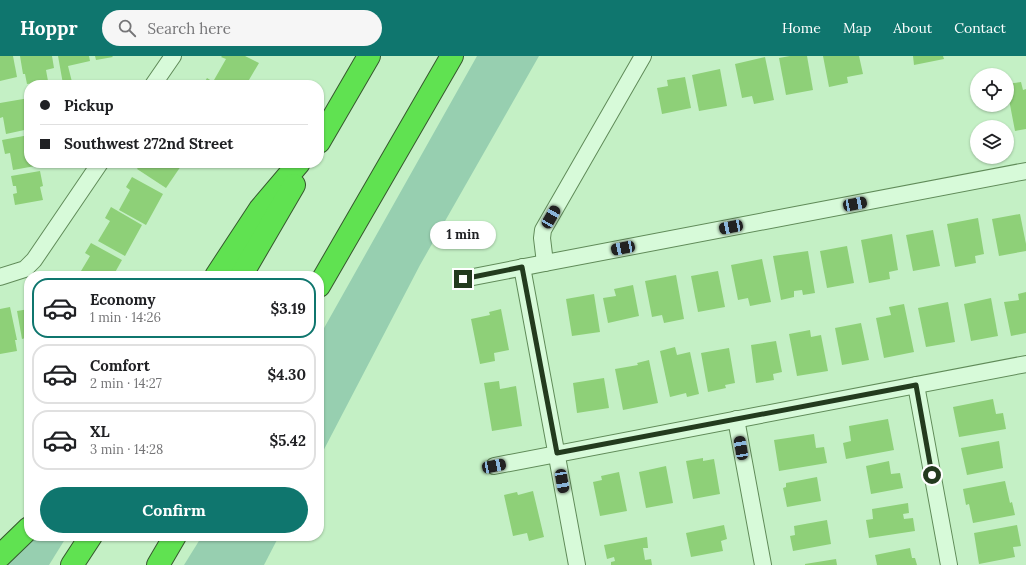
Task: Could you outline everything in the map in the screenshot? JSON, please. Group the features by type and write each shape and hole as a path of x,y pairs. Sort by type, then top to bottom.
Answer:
{"highway":[{"path":"324,132 369,56"},
{"path":"324,277 452,56"},
{"path":"219,271 260,209 295,168"},
{"path":"244,271 304,168"},
{"path":"0,556 24,533"},
{"path":"72,565 88,541"},
{"path":"158,565 171,541"}],"street":[{"path":"545,263 542,242 544,230 643,56"},
{"path":"156,80 171,57"},
{"path":"0,277 25,269 34,260 97,168"},
{"path":"463,279 1026,171"},
{"path":"522,267 577,565"},
{"path":"494,466 1026,364"},
{"path":"916,385 949,565"},
{"path":"736,419 763,565"}],"green space":[{"path":"477,56 539,56 420,265 324,449 324,328"},
{"path":"26,541 64,541 49,565 3,565"},
{"path":"199,541 276,541 264,565 184,565"}],"building":[{"path":"0,56 13,56 17,77 0,81"},
{"path":"20,56 52,56 54,68 46,70 48,80 26,80 25,74 23,74"},
{"path":"58,56 89,56 90,61 68,66 72,80 62,80"},
{"path":"95,56 112,56 113,57 96,60"},
{"path":"245,56 259,63 249,80 214,80 226,59 221,57"},
{"path":"790,56 807,56 813,90 786,95 779,58"},
{"path":"823,56 859,56 863,74 847,77 848,83 829,87"},
{"path":"913,56 943,56 944,59 914,65"},
{"path":"765,57 774,100 754,104 752,96 742,98 735,64"},
{"path":"720,69 727,106 699,111 692,75"},
{"path":"685,77 691,108 662,114 657,88 668,86 667,80"},
{"path":"1021,82 1023,90 1026,89 1026,129 1015,131 1011,112 1014,112 1014,83"},
{"path":"24,99 24,130 6,134 3,117 0,118 0,103"},
{"path":"24,136 24,168 13,170 10,153 5,154 2,140"},
{"path":"138,168 180,168 166,188 137,169"},
{"path":"40,171 43,186 40,187 43,200 15,205 13,194 17,193 16,186 13,186 11,176"},
{"path":"132,177 163,194 146,225 119,210 130,190 126,187"},
{"path":"111,207 142,225 125,256 98,241 110,221 105,218"},
{"path":"1020,214 1026,251 999,256 992,219"},
{"path":"978,218 984,254 975,256 976,263 955,267 947,224"},
{"path":"933,230 940,266 913,271 906,235"},
{"path":"892,234 898,270 889,272 890,279 869,283 861,240"},
{"path":"91,243 122,260 116,271 81,271 90,256 85,253"},
{"path":"847,246 854,283 827,288 820,251"},
{"path":"808,251 815,293 803,295 802,290 794,291 794,297 781,300 773,256"},
{"path":"762,259 771,302 750,306 748,298 738,300 731,265"},
{"path":"718,271 725,307 698,312 691,276"},
{"path":"676,275 684,319 664,323 662,315 652,317 645,281"},
{"path":"633,285 639,316 608,323 603,298 616,296 614,289"},
{"path":"1026,292 1026,333 1011,336 1004,302 1019,300 1018,294"},
{"path":"594,294 600,332 572,336 566,299"},
{"path":"991,298 998,336 971,341 964,304"},
{"path":"948,302 955,342 926,347 918,308"},
{"path":"904,304 914,352 884,358 876,318 891,315 889,307"},
{"path":"10,307 17,340 15,340 17,351 0,354 0,309"},
{"path":"501,309 509,350 494,353 495,361 480,364 471,319 490,315 489,312"},
{"path":"24,310 24,338 22,339 17,311"},
{"path":"861,323 869,360 842,365 835,328"},
{"path":"810,330 811,337 821,335 828,371 797,376 789,334"},
{"path":"776,341 782,372 773,374 774,380 756,383 751,345"},
{"path":"675,347 677,355 690,352 699,394 687,397 686,393 670,397 660,351"},
{"path":"729,348 735,383 725,385 726,388 708,392 701,353"},
{"path":"649,360 658,403 623,410 615,369 638,365 637,363"},
{"path":"604,378 609,408 577,413 573,383"},
{"path":"499,381 500,389 516,386 522,426 492,431 484,383"},
{"path":"993,399 996,414 1003,413 1006,429 959,437 953,407"},
{"path":"888,419 894,450 846,459 843,443 851,441 849,426"},
{"path":"814,434 816,448 824,447 827,463 779,471 774,440"},
{"path":"999,441 1003,468 967,475 961,448"},
{"path":"703,458 703,461 714,459 720,494 693,499 686,461"},
{"path":"889,461 891,474 900,473 903,488 871,494 866,466"},
{"path":"666,466 673,503 646,508 639,472"},
{"path":"619,472 627,511 600,516 593,482 602,480 601,476"},
{"path":"817,477 821,501 787,507 783,488 786,487 786,483"},
{"path":"1005,481 1010,503 1012,502 1015,515 973,523 969,504 966,505 963,489"},
{"path":"533,491 544,537 529,541 527,533 513,536 504,495 517,492 518,495"},
{"path":"908,503 909,513 903,514 904,519 913,518 915,531 869,538 866,520 873,519 872,509"},
{"path":"827,520 831,544 793,551 790,536 795,535 794,526"},
{"path":"724,525 727,539 721,541 723,551 691,557 686,533"},
{"path":"1017,525 1021,546 1013,547 1015,557 979,564 974,533"},
{"path":"647,537 648,548 643,548 645,560 651,559 652,565 611,565 611,562 615,561 614,557 607,559 604,545"},
{"path":"910,548 912,558 915,558 917,565 877,565 875,555"},
{"path":"836,559 837,565 805,565 805,564"}],"route":[{"path":"463,279 522,267 557,453 916,385 932,475"}]}
